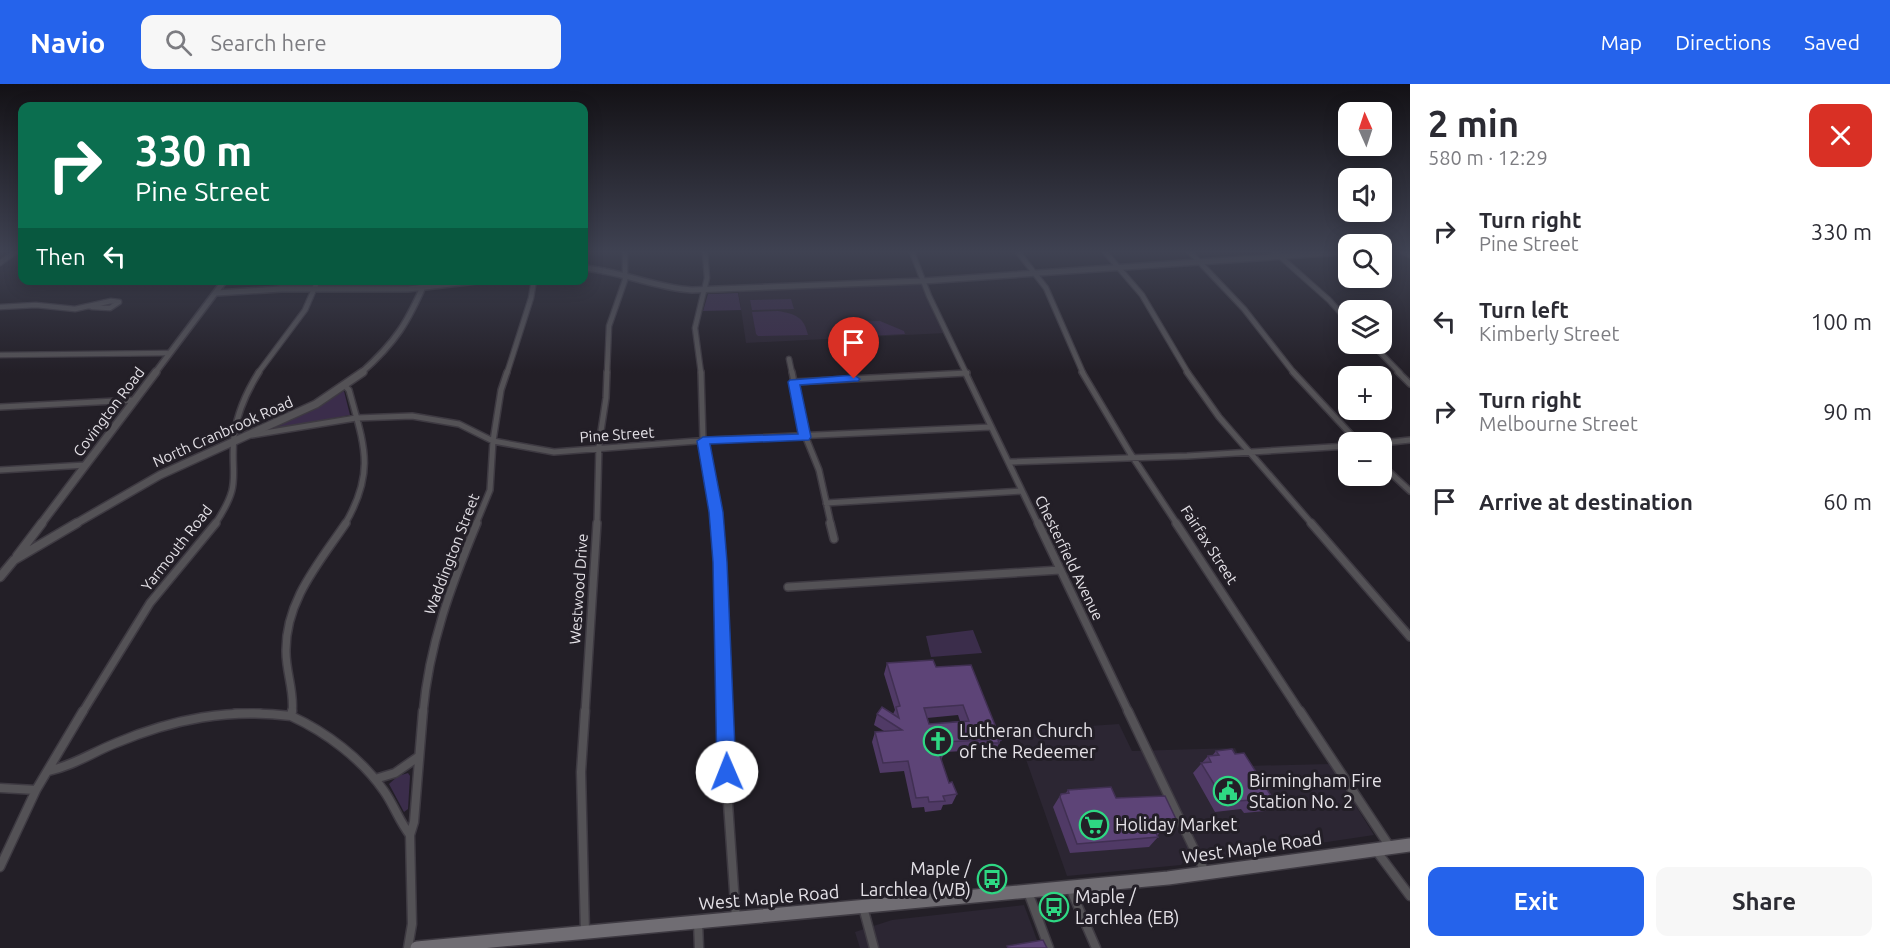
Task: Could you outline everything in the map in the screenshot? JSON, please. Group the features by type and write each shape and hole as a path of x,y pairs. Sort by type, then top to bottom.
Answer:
{"main road":[{"name":"West Maple Road","path":"417,948 736,920 1205,874 1410,845"}],"street":[{"path":"216,293 233,292"},
{"name":"Yarmouth Road","path":"0,867 36,790 96,685 163,586 227,505 236,481 234,442 237,417 256,376 300,319 314,292"},
{"name":"North Cranbrook Road","path":"0,577 14,560 139,486 300,412 345,386 372,365 399,337 417,309 422,292"},
{"name":"Waddington Street","path":"408,948 412,924 410,835 414,822 424,701 437,630 455,574 490,490 493,441 503,382 532,292"},
{"name":"Westwood Drive","path":"585,933 581,772 597,520 599,448 607,391 609,326 620,292"},
{"path":"703,292 695,328 704,389 703,441 716,512 720,562 727,789 736,920"},
{"name":"Chesterfield Avenue","path":"928,292 1205,874"},
{"name":"Fairfax Street","path":"1047,292 1090,386 1134,459 1390,847"},
{"path":"1140,292 1201,392 1249,453 1410,638"},
{"path":"1229,292 1303,384 1349,432"},
{"path":"1320,292 1338,310"},
{"name":"Covington Road","path":"14,560 216,293"},
{"path":"0,307 36,304 70,310 111,301 120,303 108,309 92,307"},
{"path":"0,355 170,353"},
{"path":"1382,354 1410,384"},
{"path":"789,359 805,437 819,470 834,539"},
{"path":"794,382 967,373"},
{"path":"291,716 295,702 285,657 287,628 291,613 303,586 343,526 361,489 365,453 349,390 345,386"},
{"path":"0,407 135,400"},
{"name":"Pine Street","path":"252,435 356,418 395,415 430,417 459,424 493,441 548,451 991,427"},
{"path":"1392,442 1410,440"},
{"path":"1009,462 1134,459 1338,447"},
{"path":"0,470 86,465"},
{"path":"1392,474 1410,491"},
{"path":"826,502 1022,491"},
{"path":"0,567 14,560"},
{"path":"788,587 1060,570"},
{"path":"48,771 66,767 126,738 183,719 233,711 256,711 291,716 318,729 375,779 410,835"},
{"path":"375,779 395,772 418,758"},
{"path":"0,788 36,790"},
{"path":"1374,849 1410,896"},
{"path":"1070,887 1096,948"},
{"path":"1028,891 1049,948"},
{"path":"863,907 874,948"},
{"path":"698,922 699,948"}],"shaded area":[{"path":"738,292 926,292 946,333 746,343"},
{"path":"738,293 741,310 703,311 708,294"},
{"path":"791,299 794,309 752,310 750,300"},
{"path":"778,311 798,317 804,324 808,335 758,336 752,312"},
{"path":"880,321 904,331 905,334 848,337 846,332 848,330 844,322"},
{"path":"344,391 350,415 277,429 277,427"},
{"path":"973,630 982,653 931,657 926,636"},
{"path":"1119,724 1132,751 1235,748 1244,766 1330,764 1374,835 1219,858 1207,854 1187,857 1181,865 1067,876 1016,731"},
{"path":"408,773 410,776 408,809 404,812 389,784 398,776"},
{"path":"1024,905 1040,948 860,948 855,932 892,920"}],"building":[{"name":"Lutheran Church of the Redeemer","path":"933,660 936,667 971,665 1001,740 998,740 999,743 988,743 987,740 941,742 945,752 939,753 949,783 952,782 957,794 943,796 945,801 929,802 928,797 916,798 908,761 883,763 875,732 902,730 877,714 882,707 899,718 896,707 900,706 887,663","holes":["963,705 969,721 929,724 924,708"]},
{"path":"1232,749 1235,754 1244,753 1275,802 1254,804 1251,800 1225,802 1201,763 1211,762 1208,756 1219,755 1216,751"},
{"path":"1111,787 1116,798 1165,796 1176,819 1169,819 1165,827 1153,827 1158,837 1077,844 1060,797 1061,794 1069,793 1068,790"},
{"path":"1043,940 1047,948 1008,948 1007,946"}],"place":[{"name":"Lutheran Church of the Redeemer","path":"938,741"},
{"name":"Birmingham Fire Station No. 2","path":"1228,791"},
{"name":"Holiday Market","path":"1094,825"},
{"name":"Maple / Larchlea (WB)","path":"992,879"},
{"name":"Maple / Larchlea (EB)","path":"1054,907"}],"route":[{"path":"727,772 720,562 716,512 703,441 805,437 794,382 854,379"}]}
